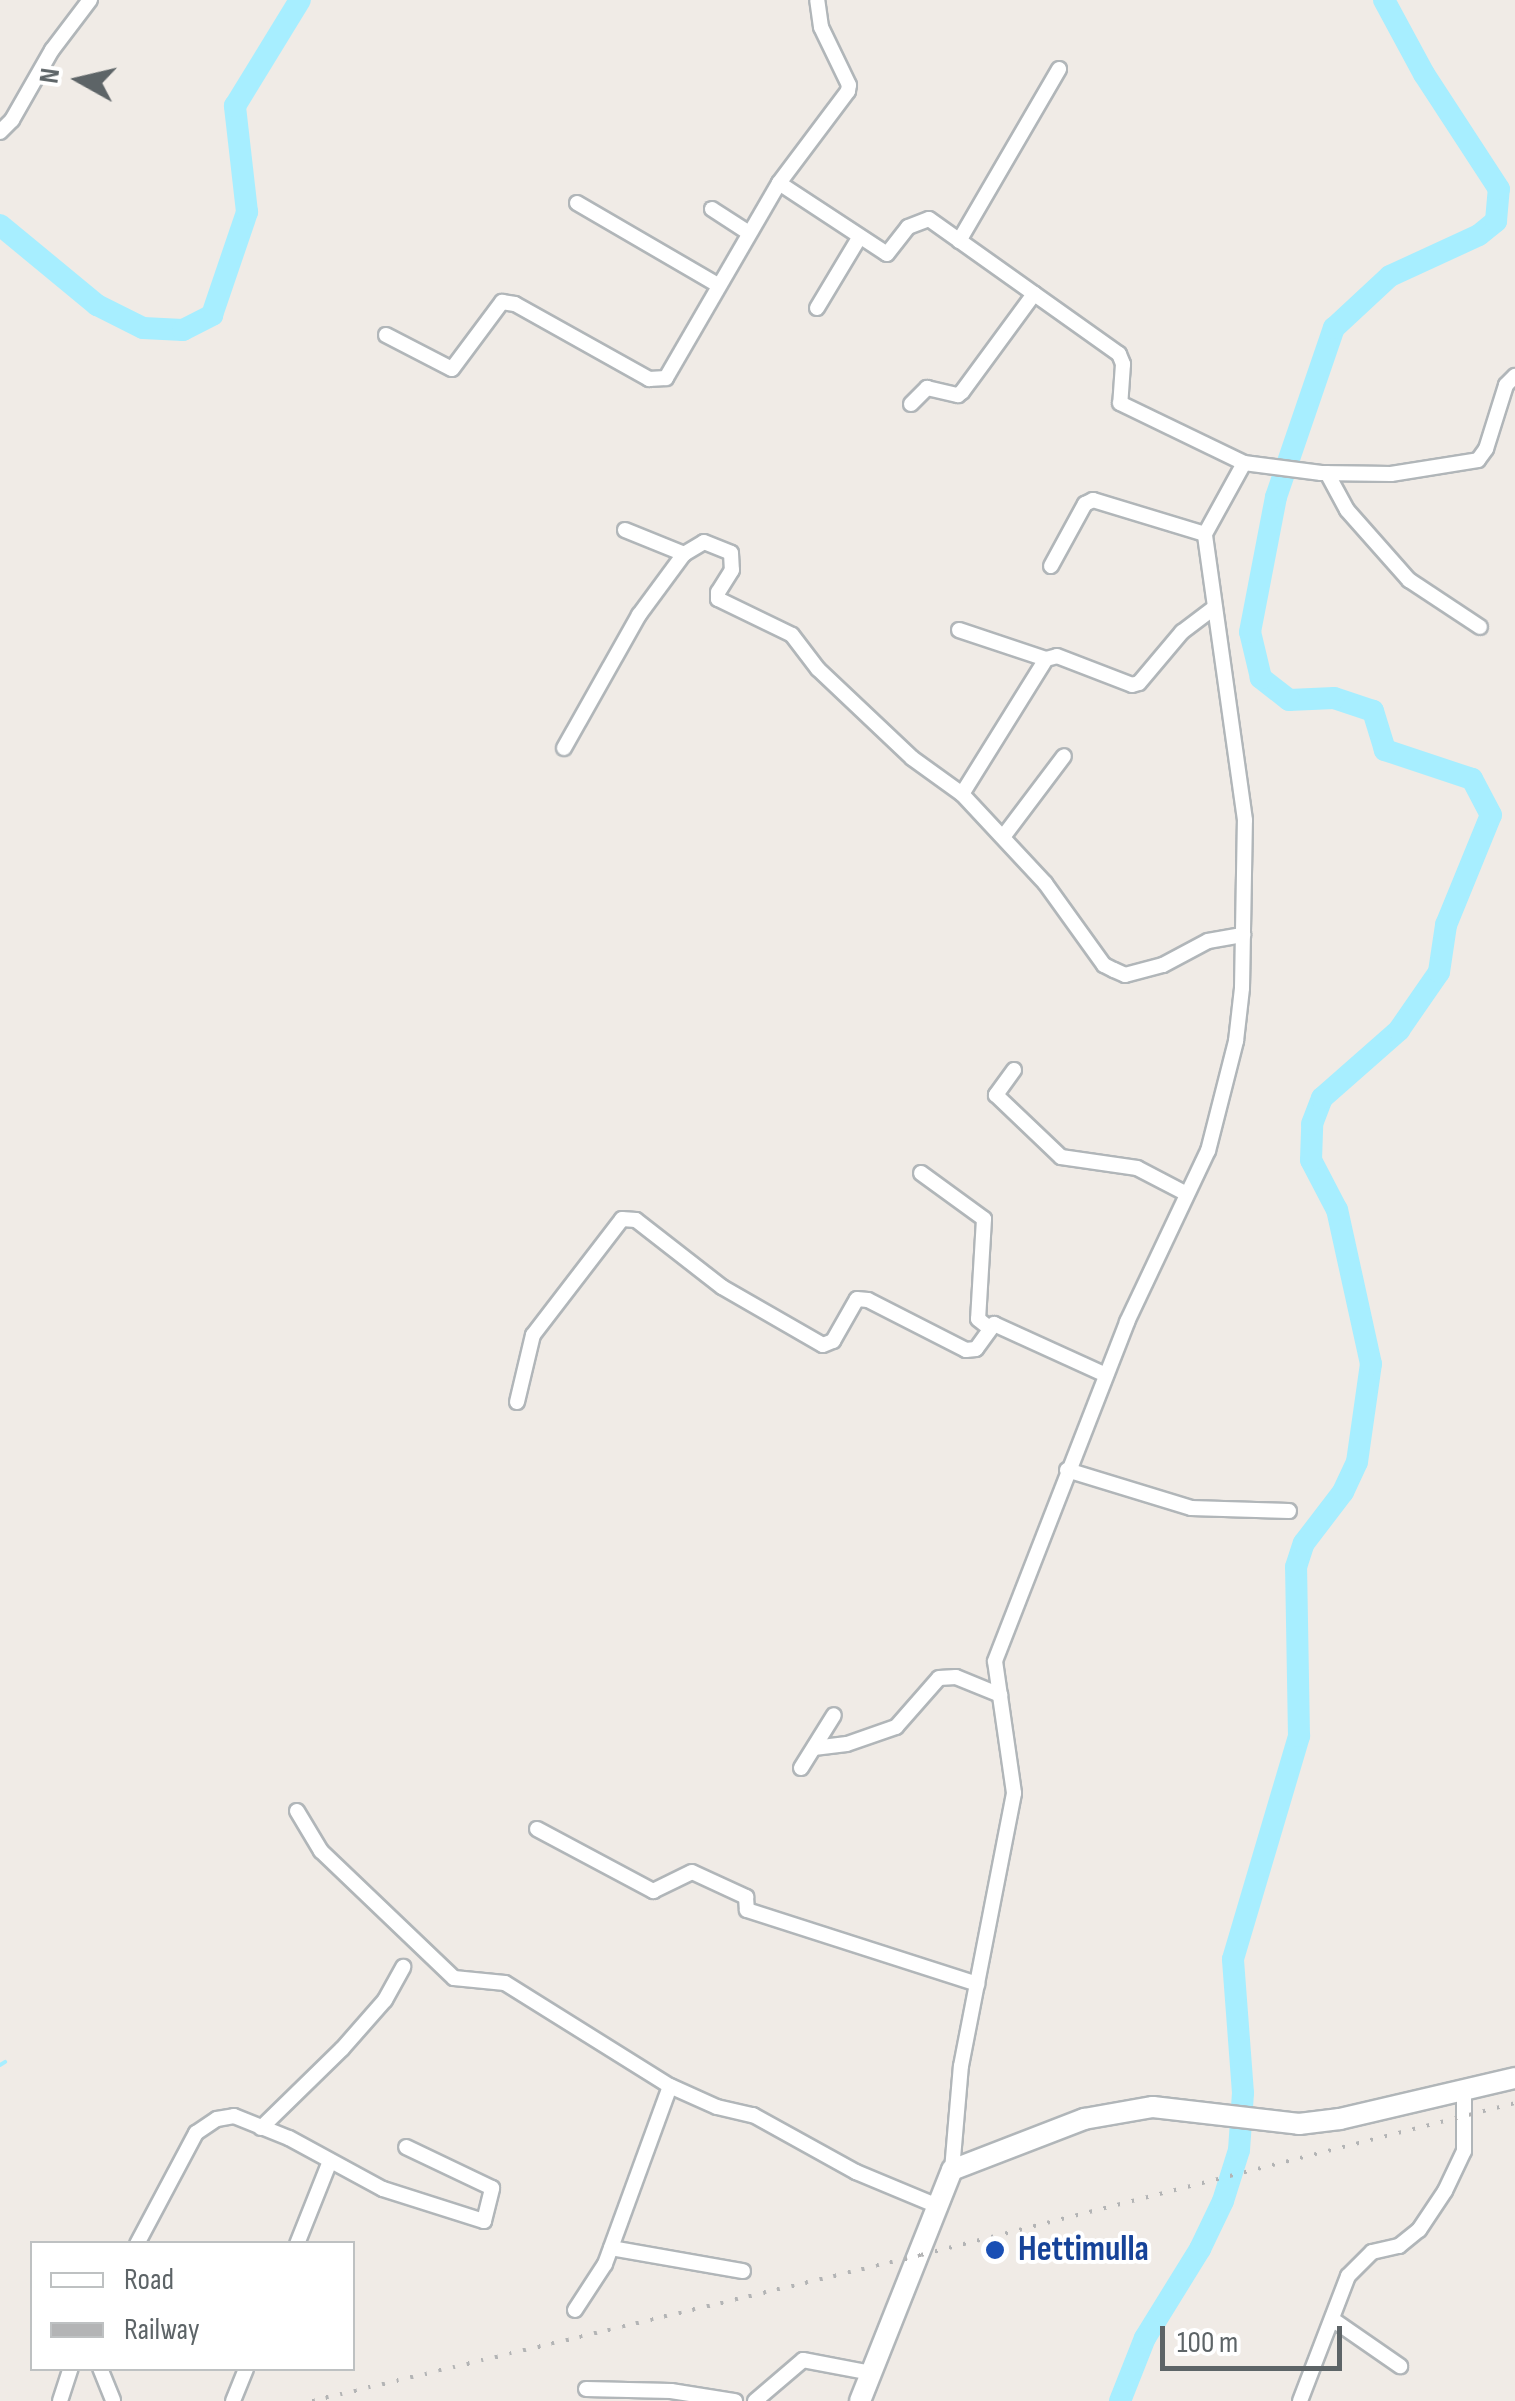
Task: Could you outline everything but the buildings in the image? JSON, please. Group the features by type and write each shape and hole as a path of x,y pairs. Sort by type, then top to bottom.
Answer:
{"main road":[{"path":"860,2401 952,2170 1084,2119 1153,2107 1299,2124 1340,2119 1515,2078"}],"street":[{"path":"0,132 12,120 52,50 90,0"},
{"path":"386,335 452,370 502,302 515,304 660,382 666,378 779,182 848,92 849,84 820,27 817,0"},
{"path":"959,241 1059,69"},
{"path":"779,182 886,254 908,227 929,219 1119,354 1123,364 1120,404 1249,462 1324,473 1391,474 1478,460 1486,449 1506,385 1515,376"},
{"path":"577,203 718,285"},
{"path":"712,209 749,233"},
{"path":"817,308 859,238"},
{"path":"911,404 927,388 958,395 1034,294"},
{"path":"952,2170 961,2066 1014,1793 994,1661 1106,1375 1208,1151 1236,1041 1244,820 1205,534 1249,462"},
{"path":"1324,473 1347,510 1408,580 1480,627"},
{"path":"1051,566 1085,504 1093,500 1205,534"},
{"path":"625,530 684,554"},
{"path":"564,748 640,615 684,554 704,542 731,553 732,570 718,592 718,599 792,635 818,668 912,758 962,794 1045,883 1104,965 1125,975 1163,965 1208,941 1242,936"},
{"path":"959,630 1046,659 1057,656 1132,685 1139,683 1182,632 1215,607"},
{"path":"962,794 1046,659"},
{"path":"1002,837 1064,756"},
{"path":"1014,1070 996,1094 1061,1157 1138,1168 1187,1194"},
{"path":"921,1172 984,1219 978,1319 988,1327"},
{"path":"517,1402 532,1334 622,1219 636,1220 722,1287 822,1344 833,1341 857,1299 868,1300 966,1350 976,1348 994,1324 1106,1375"},
{"path":"1067,1470 1191,1508 1289,1511"},
{"path":"814,1748 847,1744 896,1727 939,1678 956,1677 1000,1695"},
{"path":"801,1768 834,1716"},
{"path":"297,1811 321,1851 454,1978 505,1983 670,2086 716,2106 753,2115 856,2172 940,2207"},
{"path":"537,1829 653,1891 692,1872 746,1897 747,1910 977,1984"},
{"path":"261,2128 342,2050 385,2000 403,1967"},
{"path":"575,2310 589,2294 611,2248 670,2086"},
{"path":"1300,2401 1348,2276 1372,2252 1399,2246 1419,2230 1444,2190 1464,2151 1464,2091"},
{"path":"139,2241 196,2133 217,2119 234,2116 383,2189 484,2221 492,2188 406,2147"},
{"path":"298,2241 330,2161"},
{"path":"611,2248 743,2271"},
{"path":"1332,2319 1400,2366"},
{"path":"756,2401 802,2360 872,2373"},
{"path":"60,2401 70,2371"},
{"path":"101,2371 113,2401"},
{"path":"233,2401 245,2371"},
{"path":"586,2390 672,2391 735,2401"}],"waterway":[{"path":"0,225 97,305 143,328 183,330 212,315 247,212 235,106 300,0"},
{"path":"1120,2401 1145,2338 1200,2249 1223,2201 1239,2150 1243,2093 1233,1959 1299,1736 1296,1567 1304,1543 1343,1492 1357,1462 1371,1364 1337,1210 1311,1160 1312,1124 1322,1098 1399,1030 1439,972 1446,925 1491,815 1472,779 1385,750 1373,711 1334,698 1289,700 1261,678 1250,632 1276,497 1334,328 1390,276 1479,235 1496,221 1499,189 1424,74 1384,0"},
{"path":"0,2065 5,2062"}],"railway":[{"path":"312,2401 921,2255 1515,2103"}],"place":[{"name":"Hettimulla","path":"995,2250"}]}
